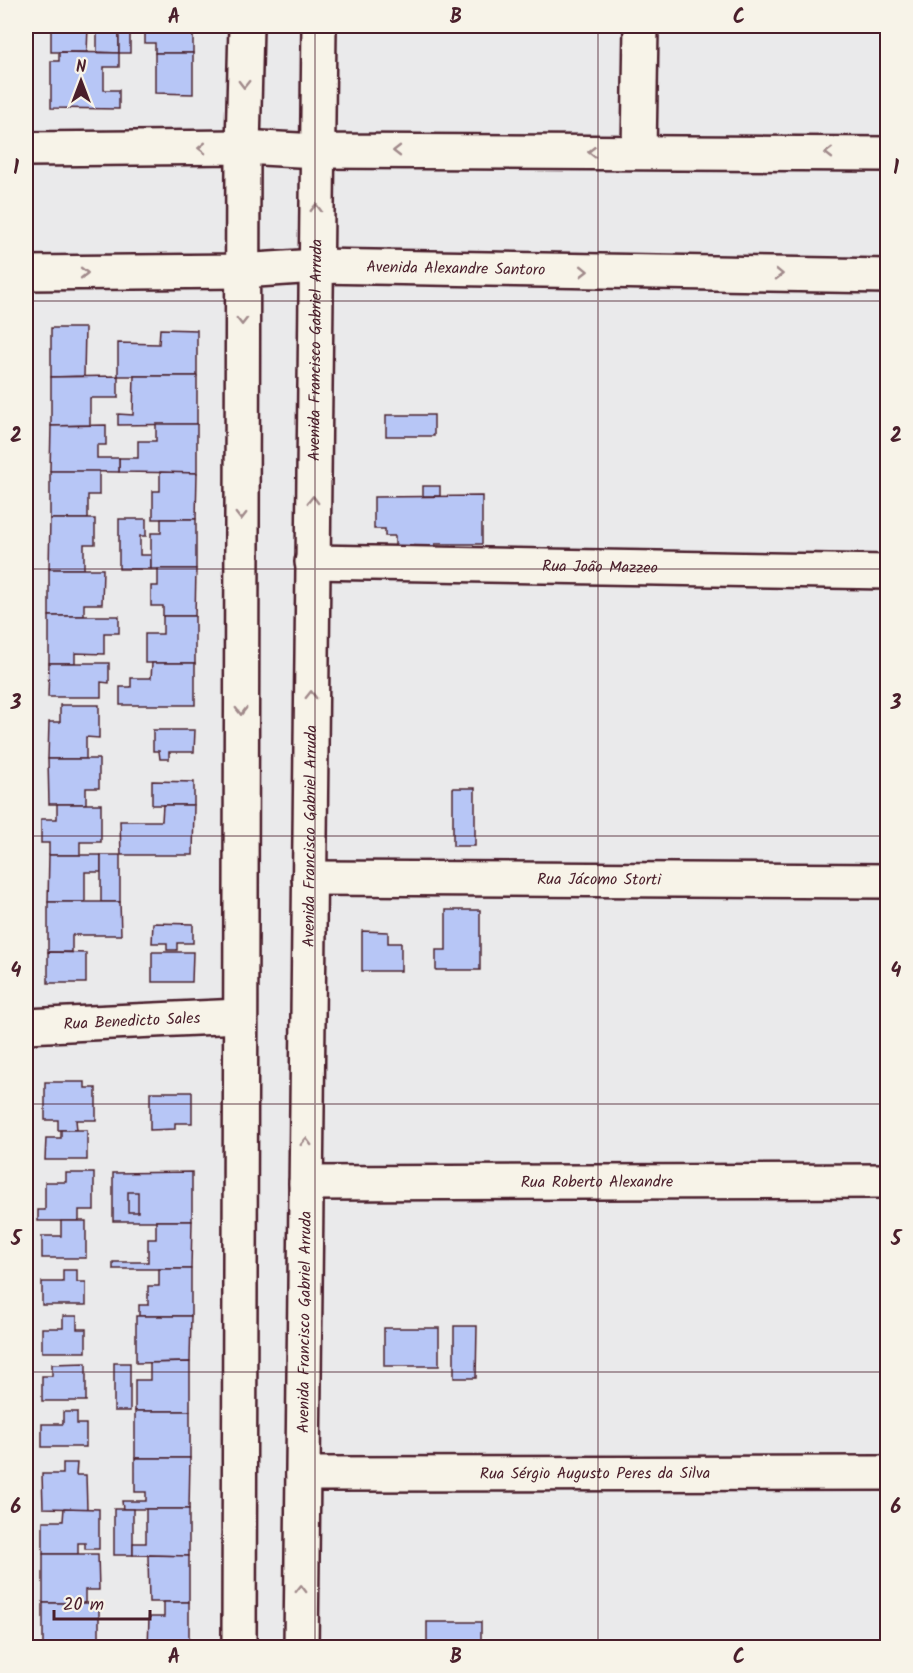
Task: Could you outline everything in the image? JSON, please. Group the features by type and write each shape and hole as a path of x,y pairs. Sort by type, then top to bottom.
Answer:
{"street":[{"path":"239,1647 242,271 246,26"},
{"name":"Avenida Francisco Gabriel Arruda","path":"301,1647 320,26"},
{"path":"639,152 641,26"},
{"path":"26,149 243,147 317,151 888,154"},
{"name":"Avenida Alexandre Santoro","path":"26,273 242,271 316,266 888,276"},
{"name":"Rua João Mazzeo","path":"312,562 888,572"},
{"name":"Rua Jácomo Storti","path":"309,879 888,881"},
{"name":"Rua Benedicto Sales","path":"26,1026 240,1016"},
{"name":"Rua Roberto Alexandre","path":"306,1183 888,1181"},
{"name":"Rua Sérgio Augusto Peres da Silva","path":"303,1474 888,1473"}],"building":[{"path":"51,26 88,26 87,52 51,52"},
{"path":"97,26 119,26 119,53 97,52"},
{"path":"119,26 130,26 130,53 119,53"},
{"path":"145,26 193,26 193,53 155,53 155,43 145,43"},
{"path":"733,26 785,26 785,31 733,31"},
{"path":"59,52 119,53 119,67 104,67 104,90 119,90 119,109 51,108 51,61 59,61"},
{"path":"155,53 193,53 193,94 155,93"},
{"path":"51,328 85,328 84,376 51,377"},
{"path":"160,329 197,330 197,376 118,376 118,343 159,344"},
{"path":"118,376 118,398 90,398 90,425 51,426 51,377"},
{"path":"134,376 197,376 197,424 118,425 118,414 133,415"},
{"path":"386,415 434,415 434,436 386,436"},
{"path":"156,424 197,424 197,473 119,472 119,458 138,458 138,441 156,441"},
{"path":"106,425 106,445 97,445 97,458 119,458 119,472 50,471 51,426"},
{"path":"50,471 99,471 99,495 88,495 88,519 50,519"},
{"path":"160,472 197,473 196,519 153,519 153,491 160,491"},
{"path":"423,486 440,486 440,496 423,496"},
{"path":"482,496 482,544 435,544 435,554 395,554 395,536 385,536 385,529 374,529 374,497"},
{"path":"50,519 95,519 95,544 84,544 84,569 49,569"},
{"path":"119,519 146,519 146,536 140,536 140,555 151,555 151,569 119,569"},
{"path":"161,519 196,519 196,569 151,569 151,533 161,533"},
{"path":"49,569 103,569 102,604 84,604 84,616 49,616"},
{"path":"158,569 196,569 195,616 163,616 163,606 151,606 151,586 158,586"},
{"path":"49,616 119,616 119,633 104,633 104,654 75,653 75,663 49,663"},
{"path":"163,616 195,616 195,663 145,663 145,634 163,634"},
{"path":"49,663 109,663 109,683 101,682 101,697 48,697"},
{"path":"152,663 195,663 195,705 120,705 120,687 131,687 131,678 151,678"},
{"path":"60,705 99,705 99,738 86,737 86,759 48,759 49,722 60,722"},
{"path":"153,730 195,730 194,752 169,752 169,759 160,759 159,751 153,751"},
{"path":"48,759 99,759 99,788 86,788 86,804 49,804"},
{"path":"152,781 194,782 194,805 152,805"},
{"path":"453,788 475,788 475,846 453,846"},
{"path":"57,804 101,804 101,842 80,842 80,855 49,855 49,843 41,843 41,819 57,819"},
{"path":"163,805 194,805 193,855 121,855 120,821 162,821"},
{"path":"49,855 101,855 101,872 85,872 85,902 48,902"},
{"path":"101,855 120,855 120,902 101,902"},
{"path":"48,902 120,902 121,935 72,935 72,952 48,952"},
{"path":"446,910 480,910 480,970 436,970 436,950 446,950"},
{"path":"153,923 193,924 193,943 177,943 177,950 167,950 167,943 152,943"},
{"path":"362,931 388,932 388,943 401,943 401,971 362,971"},
{"path":"48,952 86,953 86,983 48,983"},
{"path":"152,952 193,952 192,982 152,982"},
{"path":"45,1082 85,1082 85,1088 96,1088 96,1120 76,1120 77,1130 58,1130 58,1120 45,1120"},
{"path":"150,1092 192,1092 192,1123 175,1123 175,1129 150,1130"},
{"path":"61,1130 87,1130 87,1160 45,1160 46,1138 61,1138"},
{"path":"192,1172 192,1221 113,1221 113,1173"},
{"path":"66,1173 94,1173 94,1210 79,1210 79,1221 38,1221 38,1210 45,1210 45,1182 66,1182"},
{"path":"128,1192 138,1192 138,1212 128,1212"},
{"path":"61,1221 86,1221 86,1258 42,1258 42,1236 61,1236"},
{"path":"156,1221 192,1221 191,1269 113,1269 113,1262 148,1262 148,1239 156,1239"},
{"path":"159,1269 191,1269 191,1316 139,1316 139,1305 148,1305 148,1286 159,1286"},
{"path":"63,1270 77,1270 77,1282 86,1282 86,1305 42,1305 42,1282 63,1282"},
{"path":"63,1316 77,1316 77,1329 86,1329 86,1352 42,1352 42,1328 63,1328"},
{"path":"136,1316 191,1316 190,1362 136,1363"},
{"path":"454,1326 477,1326 476,1378 454,1378"},
{"path":"384,1328 439,1328 439,1366 384,1366"},
{"path":"190,1362 190,1411 135,1411 135,1380 150,1380 150,1363"},
{"path":"86,1363 86,1401 42,1401 42,1376 52,1376 52,1364"},
{"path":"114,1363 130,1363 130,1411 114,1411"},
{"path":"135,1411 190,1411 190,1458 135,1458"},
{"path":"63,1412 77,1412 77,1424 86,1424 86,1447 42,1447 42,1424 63,1424"},
{"path":"135,1458 190,1458 189,1509 123,1509 122,1501 146,1501 146,1492 135,1492"},
{"path":"63,1463 77,1463 76,1475 86,1475 87,1509 43,1508 42,1474 63,1474"},
{"path":"64,1508 99,1509 99,1549 85,1549 85,1543 78,1543 78,1554 43,1554 43,1521 63,1521"},
{"path":"114,1509 133,1509 133,1555 114,1555"},
{"path":"146,1509 189,1509 189,1556 133,1555 133,1543 146,1543"},
{"path":"43,1554 98,1554 99,1590 85,1590 85,1603 43,1603"},
{"path":"148,1555 189,1556 189,1602 149,1602"},
{"path":"164,1602 189,1602 189,1648 148,1648 149,1617 164,1617"},
{"path":"43,1603 99,1603 99,1643 75,1643 75,1648 43,1648"},
{"path":"427,1622 481,1622 481,1648 427,1648"}]}
